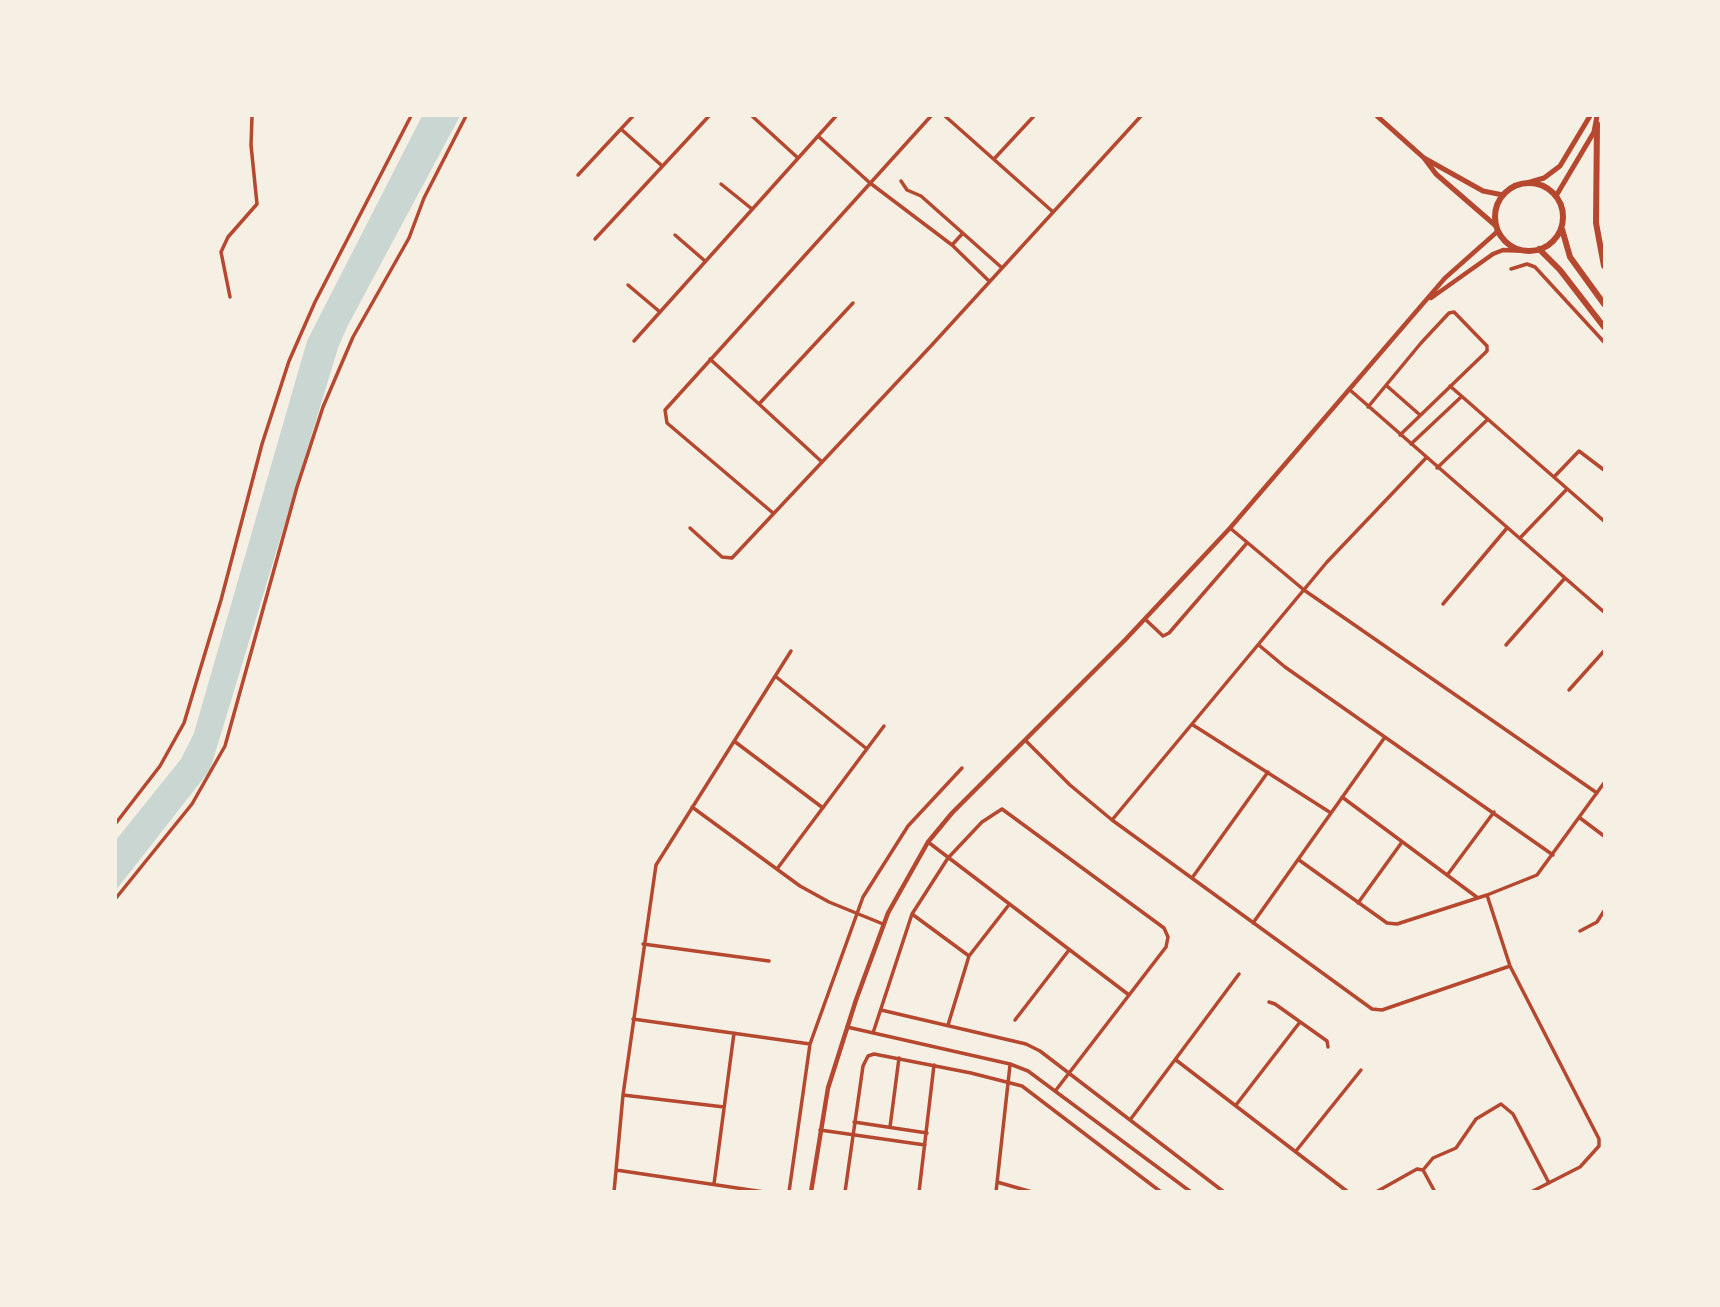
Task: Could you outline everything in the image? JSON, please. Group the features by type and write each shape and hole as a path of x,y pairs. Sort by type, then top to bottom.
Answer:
{"highway":[{"path":"1597,124 1596,223 1605,266"},
{"path":"1562,224 1552,242 1539,250 1527,251 1510,245 1497,229 1496,210 1503,195 1527,183 1543,186 1556,196 1562,209 1563,241 1570,257 1605,303"},
{"path":"1539,250 1560,270 1605,327"}],"main road":[{"path":"1377,116 1497,229"},
{"path":"1527,183 1544,178 1560,166 1590,116"},
{"path":"1556,196 1597,124 1597,116"},
{"path":"1423,158 1483,191 1503,195"}],"street":[{"path":"230,297 221,251 228,237 257,204 251,145 252,116"},
{"path":"116,823 160,766 184,723 221,600 262,444 289,361 315,302 411,116"},
{"path":"116,898 192,804 225,746 255,649 297,487 323,407 349,346 409,238 424,198 467,116"},
{"path":"579,175 634,116"},
{"path":"595,239 709,116"},
{"path":"752,116 799,158"},
{"path":"634,341 836,116"},
{"path":"773,513 667,423 664,415 668,405 931,116"},
{"path":"945,116 1052,211"},
{"path":"994,159 1034,116"},
{"path":"690,528 729,559 822,462 1140,116"},
{"path":"621,129 662,166"},
{"path":"818,136 870,183 952,245 989,281"},
{"path":"901,181 907,190 921,196 1002,267"},
{"path":"722,184 752,209"},
{"path":"811,1192 828,1088 847,1027 883,925 903,881 928,842 952,813 1026,741 1230,528 1445,278 1497,229"},
{"path":"952,245 963,233"},
{"path":"675,235 705,261"},
{"path":"1428,300 1493,254 1503,250 1527,251"},
{"path":"1511,270 1527,264 1535,267 1605,342"},
{"path":"628,285 660,312"},
{"path":"759,404 853,303"},
{"path":"1368,407 1421,343 1452,312 1487,346 1485,354 1401,435"},
{"path":"710,359 822,462"},
{"path":"1387,386 1420,415"},
{"path":"1450,386 1605,521"},
{"path":"1350,390 1605,612"},
{"path":"1411,444 1461,397"},
{"path":"1437,468 1487,420"},
{"path":"1553,477 1579,450 1605,470"},
{"path":"1112,820 1260,646 1304,590 1426,458"},
{"path":"1520,538 1567,489"},
{"path":"1443,604 1508,527"},
{"path":"1230,528 1304,590 1597,793"},
{"path":"1145,619 1163,636 1169,633 1247,543"},
{"path":"1506,645 1565,578"},
{"path":"1260,646 1285,667 1553,855"},
{"path":"614,1192 633,1019 656,865 791,651"},
{"path":"1569,690 1605,651"},
{"path":"775,676 867,749"},
{"path":"1193,725 1331,813"},
{"path":"777,869 884,726"},
{"path":"1253,923 1385,737"},
{"path":"734,741 823,808"},
{"path":"1026,741 1070,785 1112,820 1366,1006 1377,1010 1510,966"},
{"path":"789,1192 810,1044 857,914 873,877 899,837 962,768"},
{"path":"1191,879 1268,772"},
{"path":"1299,860 1387,923 1397,925 1537,875 1605,783"},
{"path":"1342,797 1478,898"},
{"path":"692,807 809,892 883,925"},
{"path":"873,1033 912,914 948,858 993,813 1006,810 1164,928 1168,937 1166,947 1056,1090"},
{"path":"1448,874 1494,812"},
{"path":"1580,818 1605,836"},
{"path":"928,842 1129,995"},
{"path":"1358,902 1403,842"},
{"path":"1487,895 1510,966 1602,1139 1586,1162 1531,1192"},
{"path":"948,1025 969,956 1008,905"},
{"path":"1580,931 1597,922 1605,911"},
{"path":"912,914 969,956"},
{"path":"643,944 769,961"},
{"path":"1015,1020 1069,950"},
{"path":"1130,1120 1239,974"},
{"path":"1269,1002 1327,1041 1328,1047"},
{"path":"881,1010 1026,1044 1070,1073 1224,1192"},
{"path":"633,1019 810,1044"},
{"path":"1236,1105 1300,1022"},
{"path":"847,1027 1028,1070 1191,1192"},
{"path":"714,1184 734,1033"},
{"path":"845,1192 865,1060 874,1054 934,1065 1026,1088 1161,1192"},
{"path":"890,1127 899,1058"},
{"path":"1176,1059 1348,1192"},
{"path":"996,1192 1010,1064"},
{"path":"919,1192 934,1065"},
{"path":"1296,1152 1361,1070"},
{"path":"624,1095 724,1107"},
{"path":"1423,1170 1433,1158 1456,1148 1476,1119 1501,1104 1513,1114 1549,1183"},
{"path":"854,1122 927,1133"},
{"path":"820,1130 925,1145"},
{"path":"1376,1192 1417,1169 1423,1170"},
{"path":"616,1170 764,1192"},
{"path":"1423,1170 1435,1192"},
{"path":"997,1182 1032,1192"}],"shaded area":[{"path":"422,116 460,116 338,348 210,770 116,890 116,840 181,759 194,733 307,341"}]}
